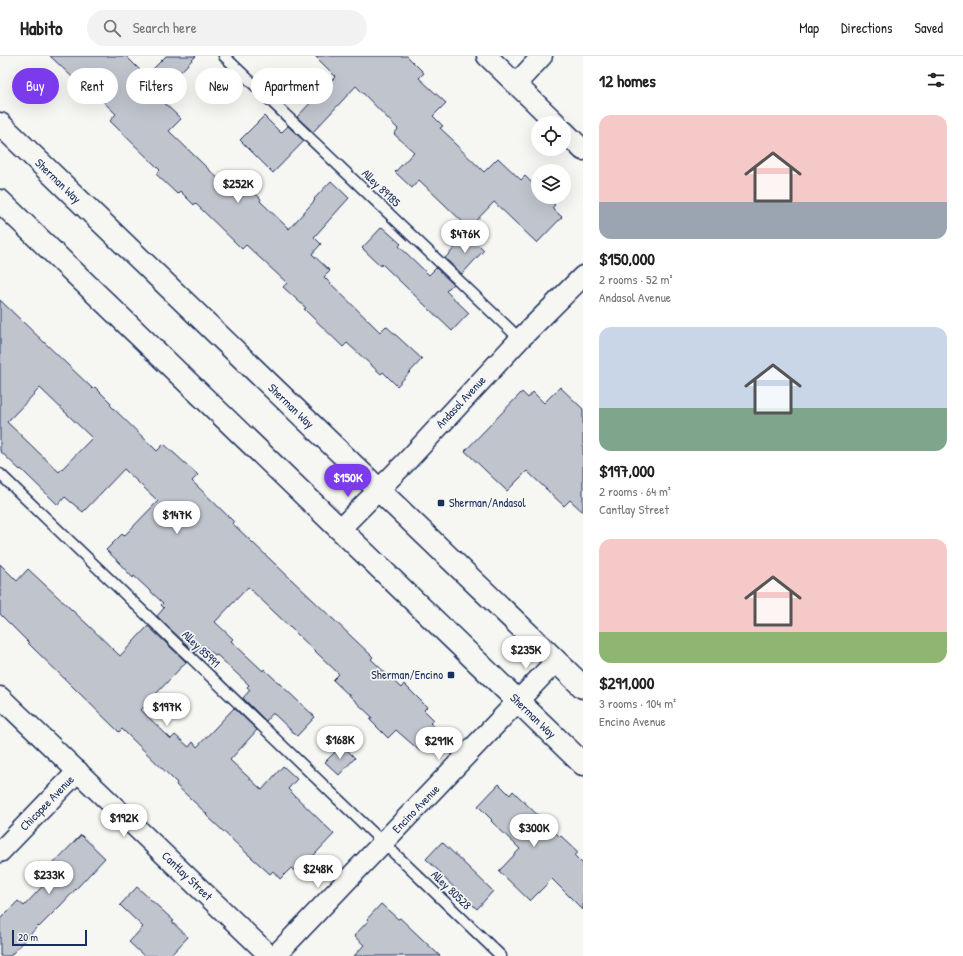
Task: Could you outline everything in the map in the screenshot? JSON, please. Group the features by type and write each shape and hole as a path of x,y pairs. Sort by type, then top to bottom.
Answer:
{"main road":[{"name":"Sherman Way","path":"0,124 583,687"},
{"name":"Sherman Way","path":"0,201 583,764"}],"street":[{"path":"487,56 549,116"},
{"path":"516,84 542,56"},
{"path":"571,138 583,150"},
{"name":"Andasol Avenue","path":"340,529 407,461 520,339 583,276"},
{"name":"Encino Avenue","path":"275,956 556,662"},
{"name":"Cantlay Street","path":"0,697 270,956"},
{"name":"Chicopee Avenue","path":"0,852 78,771"}],"lane":[{"name":"Alley 89185","path":"224,56 520,339"},
{"name":"Alley 85991","path":"0,474 383,843"},
{"name":"Alley 80528","path":"383,843 501,956"}],"building":[{"path":"50,56 126,56 138,68 126,68 126,104 165,104 181,119 169,131 232,192 242,181 289,229 331,181 349,198 314,237 321,244 312,254 330,271 324,277 380,332 386,326 422,359 397,386 383,372 381,374 347,343 343,347 304,309 306,308 283,287 287,283 246,245 242,249 195,203 194,205 180,191 177,194 156,174 160,170 110,121 116,114 106,104 118,104 118,68 67,68 67,72"},
{"path":"166,56 196,56 184,68 154,68"},
{"path":"315,56 407,56 424,73 419,78 446,103 433,116 443,126 440,128 454,141 453,142 484,172 498,158 521,180 525,176 531,182 531,204 554,204 555,205 552,208 562,217 537,243 494,202 469,228 419,180 412,188 395,172 414,152 394,134 398,129 356,86 313,132 297,117 309,104 333,104 333,79 335,76 333,74 333,68 327,68"},
{"path":"264,116 281,133 288,126 304,141 273,173 240,140"},
{"path":"382,227 401,244 399,246 429,275 436,268 453,284 446,291 469,313 452,331 382,264 381,266 362,248"},
{"path":"468,234 484,250 462,274 445,258"},
{"path":"0,300 93,389 95,387 111,403 110,405 157,451 164,444 198,475 192,481 234,522 232,523 373,657 371,659 401,688 404,684 427,707 424,710 434,720 430,723 439,731 420,751 396,730 388,738 370,720 372,717 333,680 339,674 248,587 215,622 233,639 231,641 263,671 264,669 315,717 297,736 273,713 266,721 243,698 250,690 247,687 249,685 217,655 216,656 203,645 195,653 157,616 164,608 161,605 163,603 134,576 133,578 106,550 122,534 124,536 158,501 124,469 83,512 65,497 58,505 0,451","holes":["40,388 92,438 59,472 7,422"]},
{"path":"560,387 583,409 583,512 570,500 564,506 527,471 507,491 465,451 522,392 528,398 533,392 544,403"},
{"path":"0,564 17,581 28,569 120,656 148,626 186,662 141,710 171,739 175,735 189,747 193,742 197,747 234,708 257,730 230,760 262,790 283,766 297,779 288,789 334,834 297,873 291,868 280,879 273,871 270,874 206,815 207,814 176,785 177,783 122,729 119,732 0,614"},
{"path":"342,745 355,758 339,775 325,762"},
{"path":"499,784 510,795 513,791 560,837 561,836 578,852 575,856 583,864 583,910 552,879 530,901 499,871 520,849 478,806"},
{"path":"81,835 105,858 10,956 0,956 0,919 18,901 24,906 53,875 47,870"},
{"path":"442,842 493,891 477,909 426,859"},
{"path":"137,887 174,921 172,922 188,937 170,956 144,956 129,942 143,927 120,905"},
{"path":"381,904 398,919 400,918 440,956 354,956 364,945 354,936"}],"place":[{"name":"Sherman/Andasol","path":"441,503"},
{"name":"Sherman/Encino","path":"451,675"}]}
